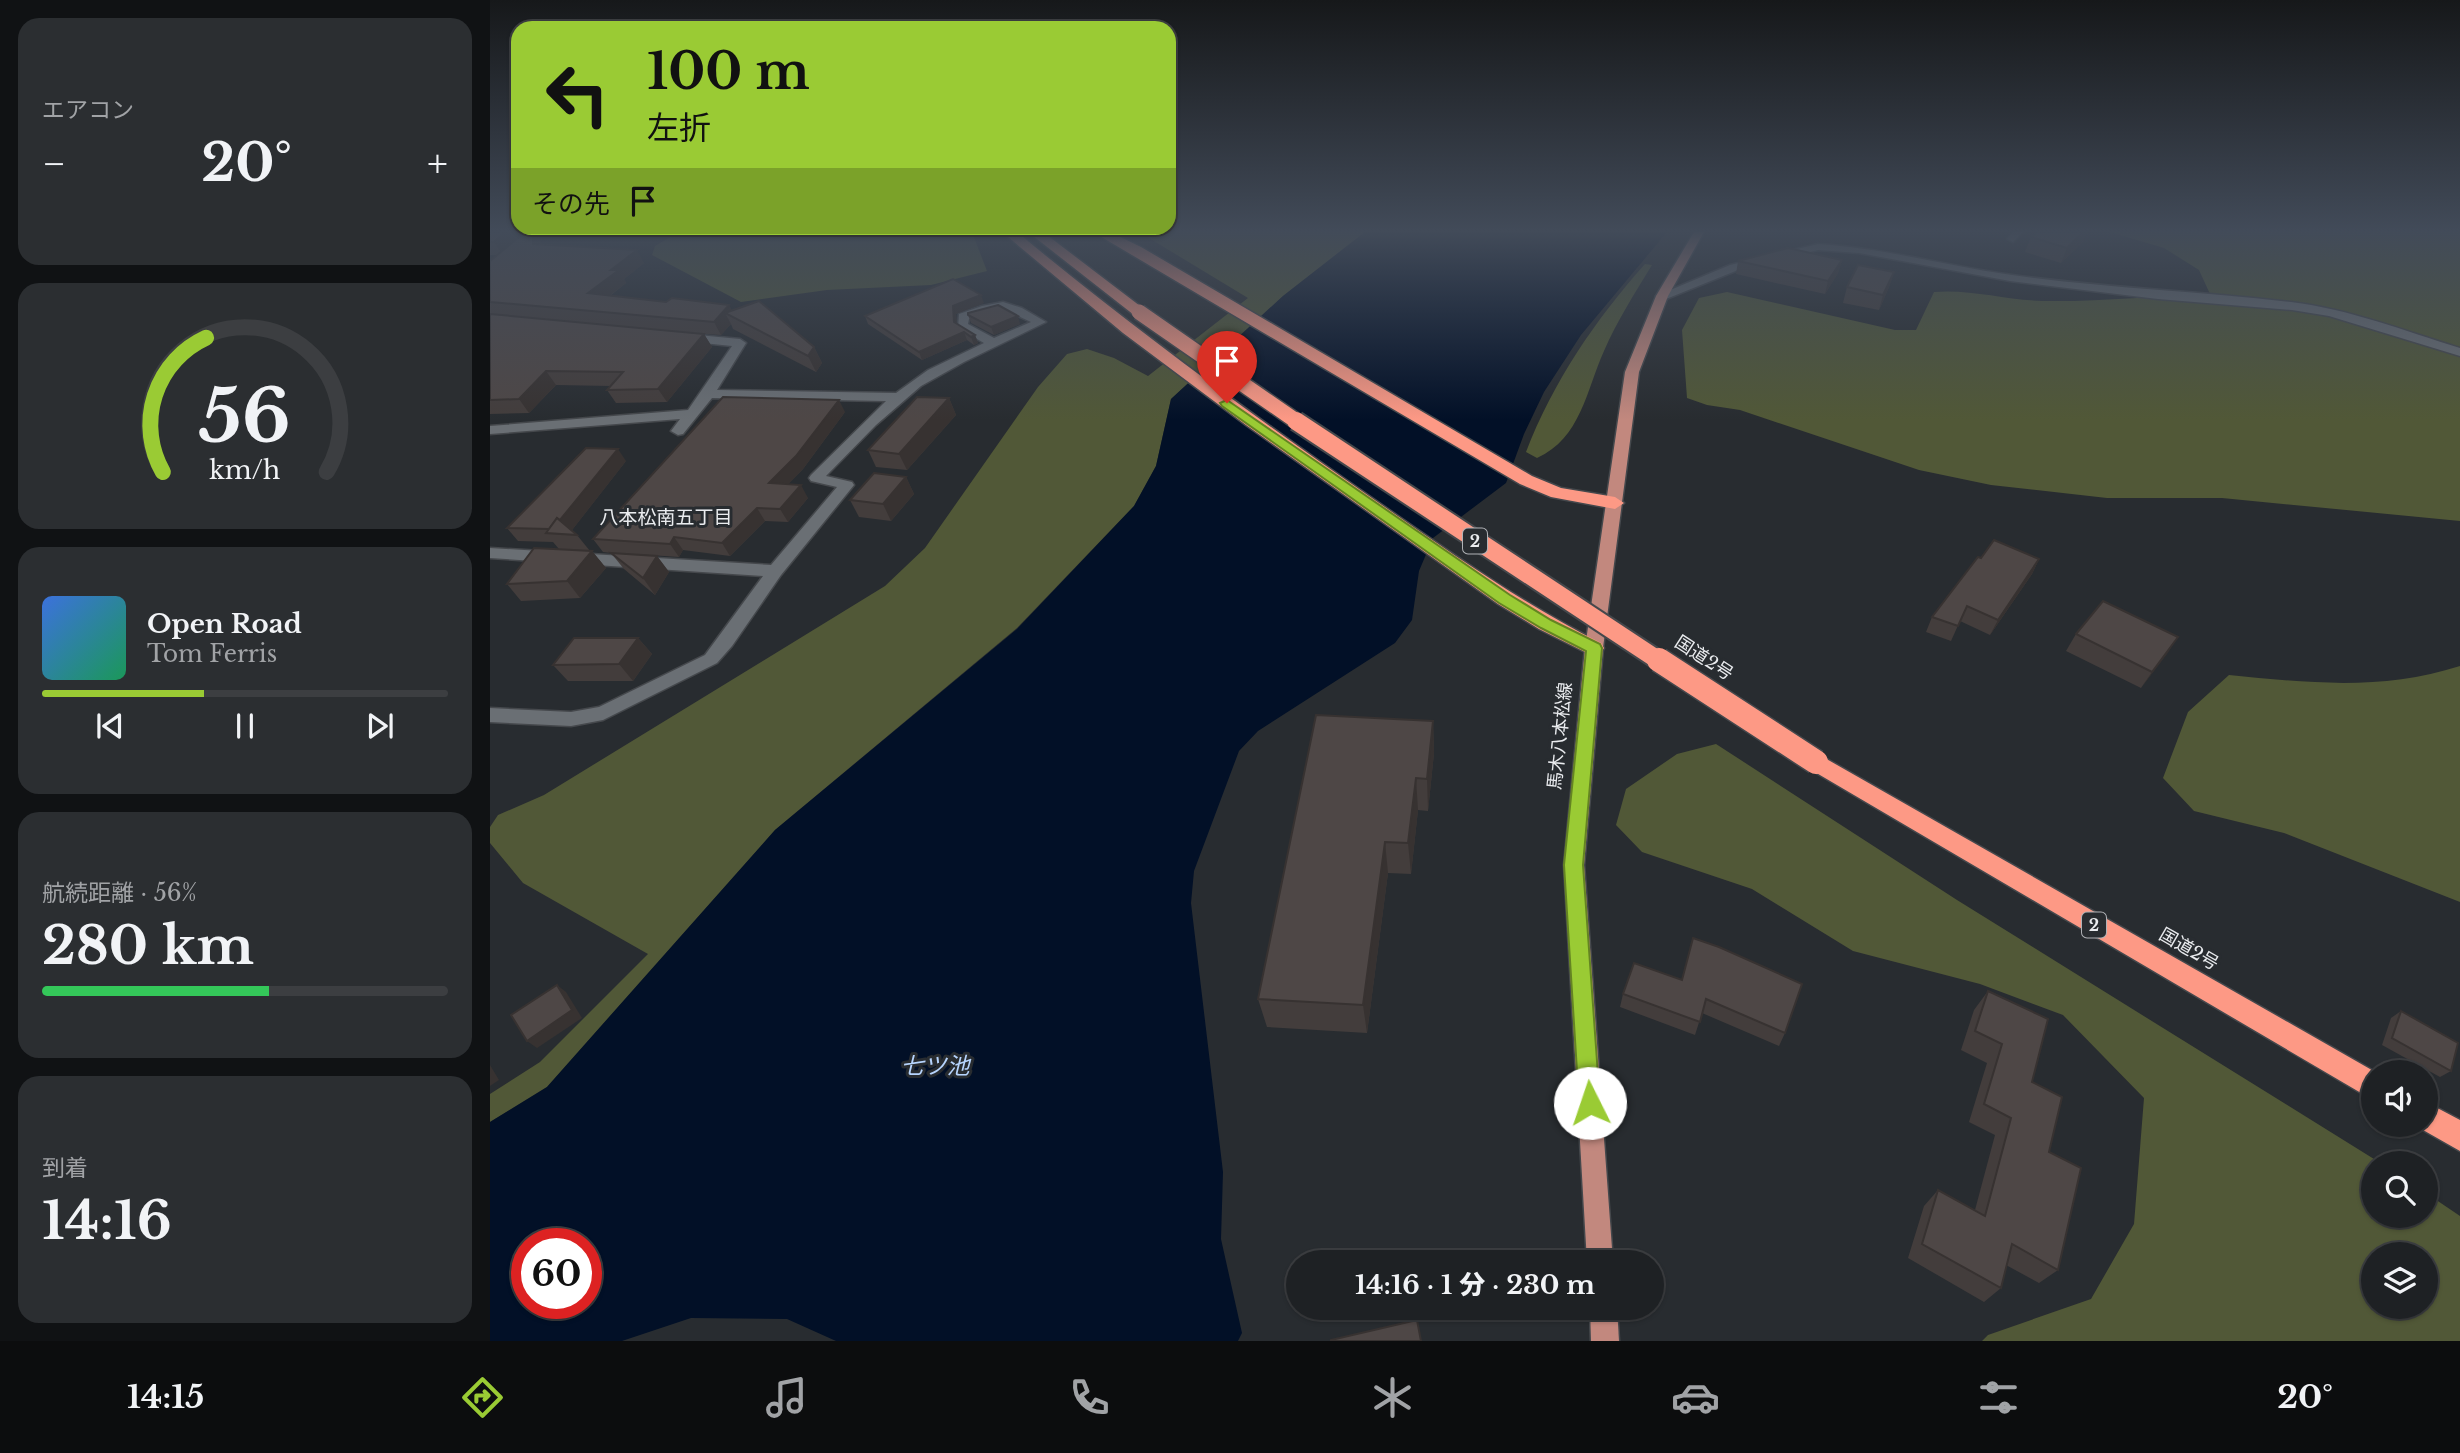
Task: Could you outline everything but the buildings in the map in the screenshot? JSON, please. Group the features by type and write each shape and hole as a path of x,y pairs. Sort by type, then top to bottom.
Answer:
{"highway":[{"path":"1085,295 1146,345 1504,599 1594,648"},
{"name":"国道2号","path":"1116,295 1246,388 1468,537 1816,762 2361,1079"},
{"path":"1206,295 1526,480 1557,493 1615,503"},
{"path":"2438,1123 2460,1136"}],"main road":[{"name":"馬木八本松線","path":"1599,1250 1574,865 1594,648 1632,372 1662,296"},
{"path":"1604,1320 1605,1341"}],"street":[{"path":"2154,295 2292,306 2331,313 2460,352"},
{"path":"671,337 740,343 708,394 678,431"},
{"path":"490,715 571,719 603,713 710,659 726,642 775,571 847,485 816,478 898,397 932,373 995,344"},
{"path":"708,394 898,397"},
{"path":"490,430 692,414"},
{"path":"490,554 775,571"}],"green space":[{"path":"727,295 794,295 741,302"},
{"path":"1242,295 1285,295 1171,399 1156,466 1134,506 1017,628 775,830 547,1087 490,1122 490,1094 540,1062 648,954 523,883 490,843 490,827 498,815 544,795 885,586 925,548 1038,387 1067,354 1087,349 1114,358 1148,376 1248,298"},
{"path":"1619,295 1634,295 1609,340 1573,426 1552,449 1537,458 1526,452 1537,426 1562,377"},
{"path":"1738,295 1895,330 1916,330 1933,295 1981,295 2042,301 2200,295 2460,295 2460,521 2222,498 2107,498 1991,485 1919,470 1740,410 1707,405 1687,398 1682,330 1699,298"},
{"path":"2460,666 2460,902 2284,833 2194,811 2163,778 2188,712 2229,675 2317,682 2374,682 2431,674"},
{"path":"1716,744 1957,900 2361,1151 2361,1228 2438,1228 2438,1201 2460,1216 2460,1341 1982,1341 1988,1335 2091,1299 2134,1224 2144,1098 2063,1015 1980,984 1853,951 1752,889 1642,852 1616,825 1626,789 1677,754"}],"water":[{"name":"七ツ池","path":"1285,295 1615,295 1581,335 1544,392 1524,434 1506,483 1433,538 1419,571 1412,620 1395,643 1258,731 1239,751 1194,871 1191,903 1223,1172 1221,1239 1242,1333 1238,1341 836,1341 787,1319 691,1318 622,1341 490,1341 490,1122 547,1087 775,830 1017,629 1134,506 1156,466 1171,399"}],"district":[{"name":"八本松南五丁目","path":"666,517"}],"route":[{"path":"1227,403 1504,599 1594,648 1577,809 1574,865 1590,1103"}]}
